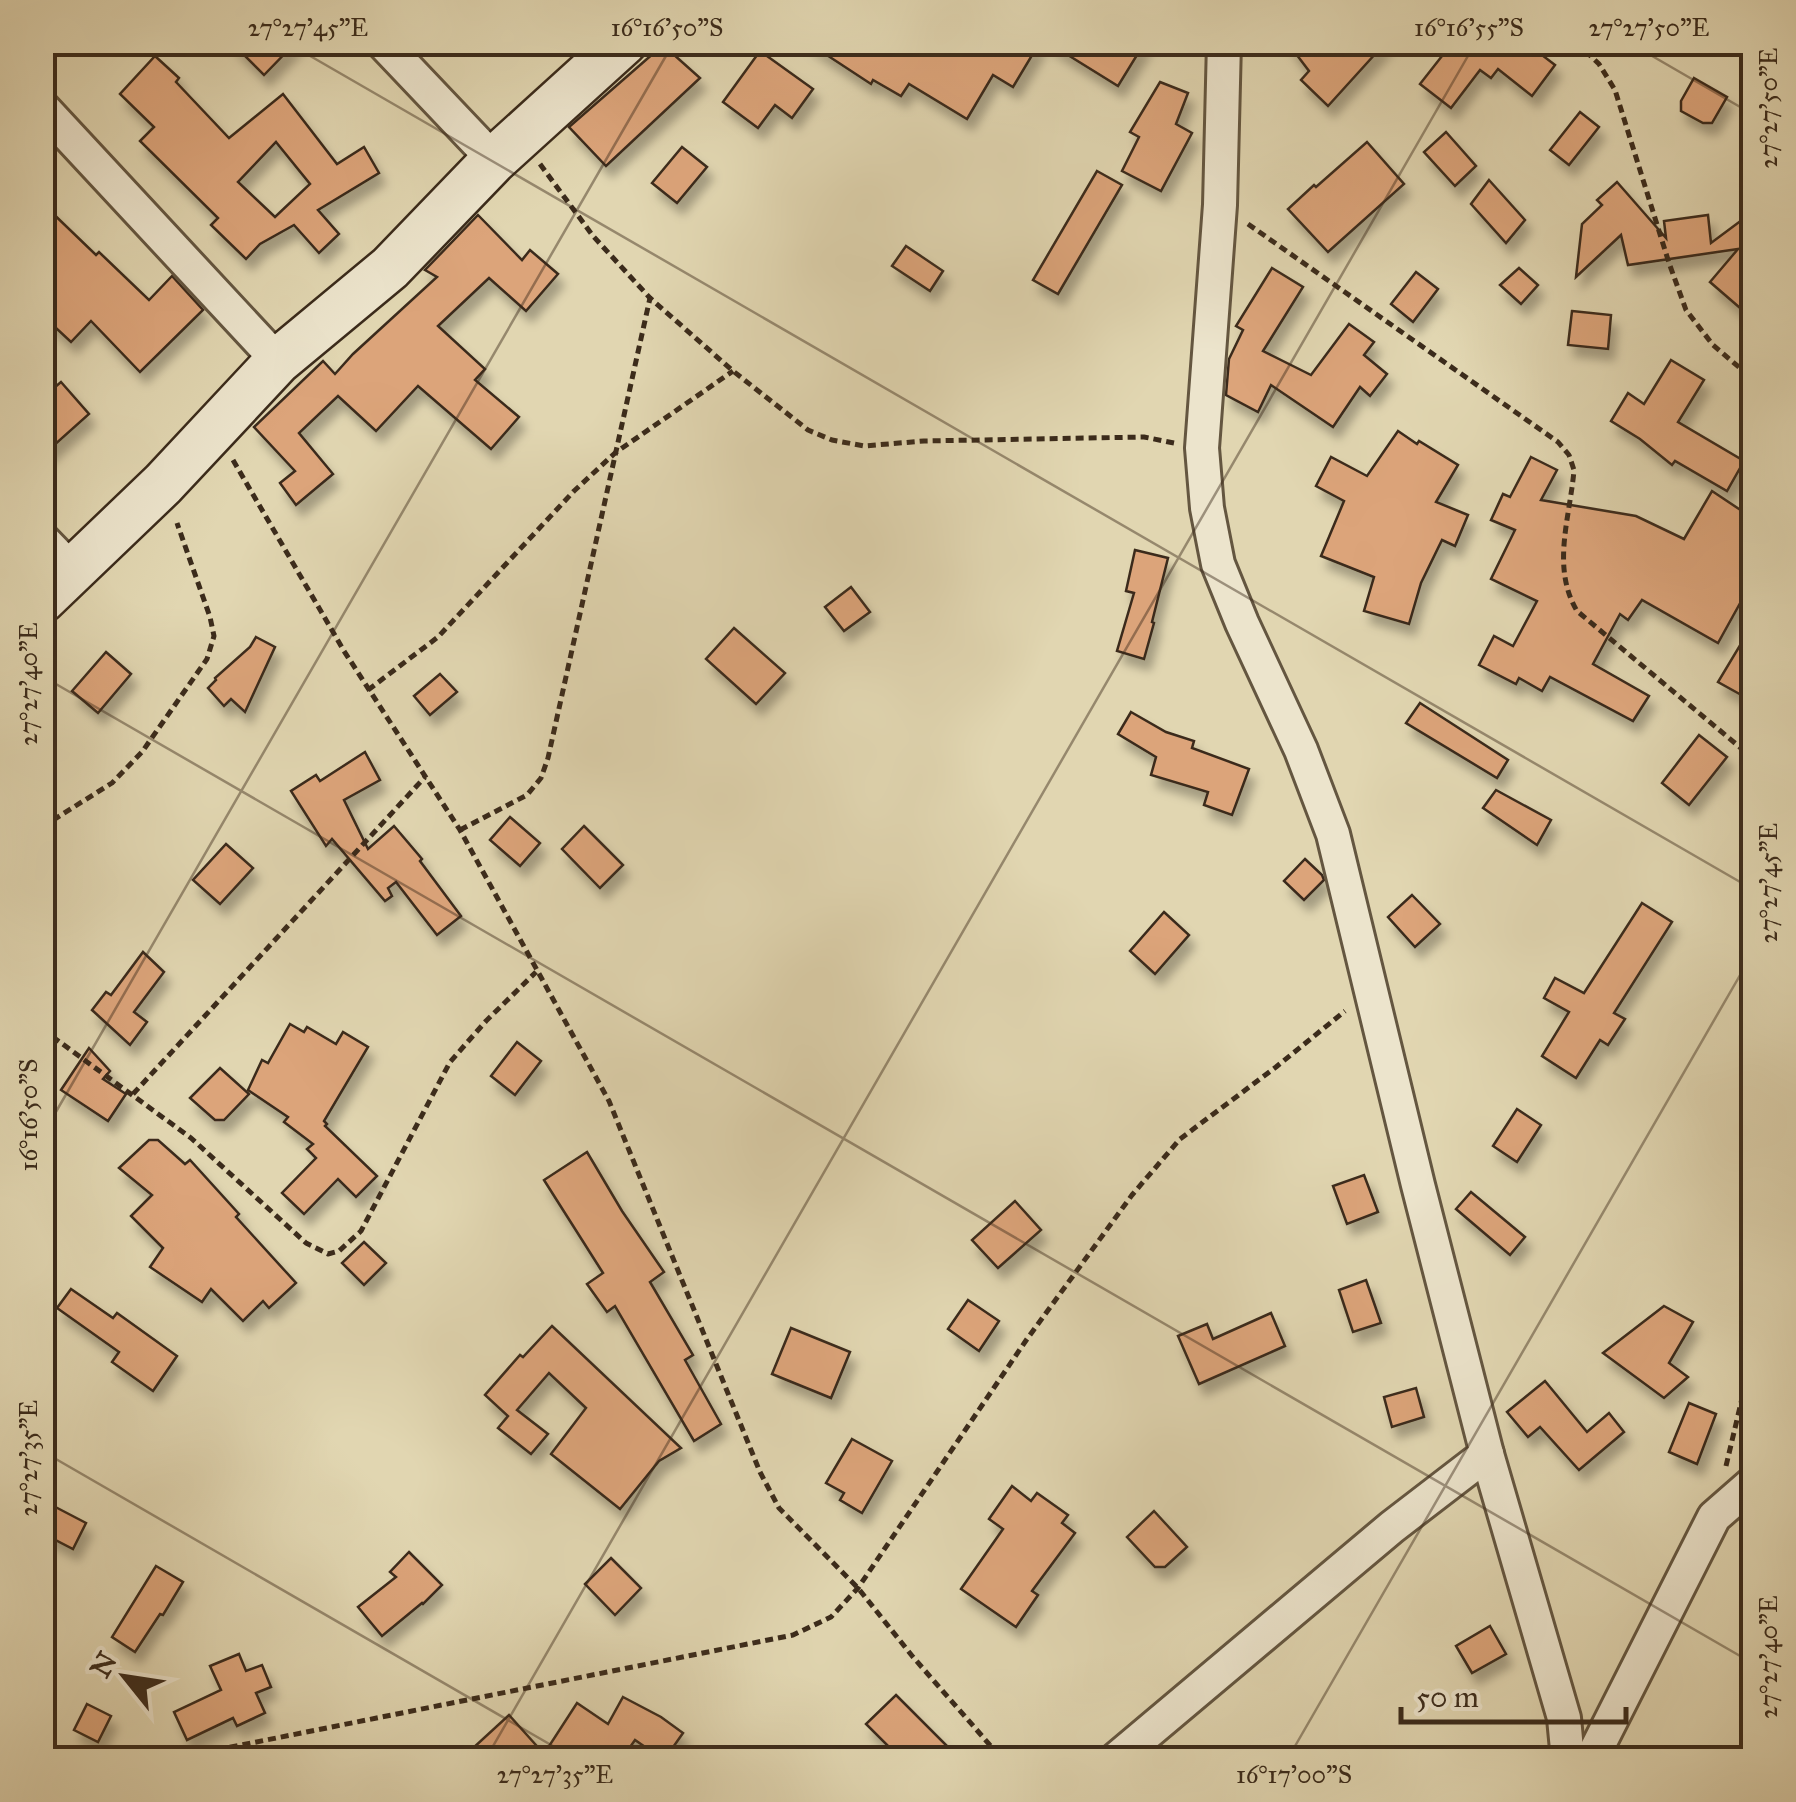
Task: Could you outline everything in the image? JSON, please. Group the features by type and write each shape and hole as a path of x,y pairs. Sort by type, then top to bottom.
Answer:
{"street":[{"path":"382,42 507,149"},
{"path":"52,570 163,484 278,361 390,268 507,149 624,42"},
{"path":"1224,42 1220,205 1202,448 1206,508 1218,564 1302,750 1333,834 1487,1454 1564,1718 1568,1760"},
{"path":"42,107 278,361"},
{"path":"1115,1760 1378,1538 1487,1454"},
{"path":"1591,1760 1714,1518 1754,1482"}],"path":[{"path":"1576,42 1598,64 1614,90 1686,310 1713,346 1754,380"},
{"path":"507,149 650,298 808,430 832,440 864,446 924,441 1144,437 1202,448"},
{"path":"1220,205 1558,442 1574,470 1562,569 1568,597 1577,612 1754,759"},
{"path":"460,830 528,795 541,778 650,298"},
{"path":"368,690 438,637 574,490 615,452 732,370"},
{"path":"214,428 368,690 460,830 609,1101 760,1472 779,1508 858,1588 1003,1760"},
{"path":"42,827 112,783 142,752 207,659 214,636 210,616 163,484"},
{"path":"133,1094 425,777"},
{"path":"42,1029 191,1138 306,1243 328,1254 339,1251 361,1231 450,1062 536,972"},
{"path":"166,1760 793,1635 831,1617 858,1588 1027,1339 1132,1196 1180,1139 1372,989"},
{"path":"1714,1518 1754,1348"},
{"path":"42,1752 63,1760"}],"building":[{"path":"231,42 296,42 264,75"},
{"path":"807,42 1040,42 1013,87 993,75 967,119 909,84 901,96 873,80 871,84"},
{"path":"1047,42 1145,42 1118,86"},
{"path":"1287,42 1386,42 1328,106 1301,80 1309,71"},
{"path":"1453,42 1525,42 1555,65 1532,96 1498,69 1491,78 1480,70 1451,108 1420,84"},
{"path":"663,45 700,78 606,166 569,127"},
{"path":"760,51 813,89 792,118 775,105 758,128 723,102"},
{"path":"155,56 179,78 176,82 229,138 283,94 337,164 364,147 379,173 318,210 339,234 319,253 294,225 260,244 246,259 211,225 218,218 140,141 154,127 120,94","holes":["276,142 310,184 275,217 238,182"]},
{"path":"1694,78 1727,97 1712,123 1703,123 1681,111 1681,101"},
{"path":"1160,82 1188,93 1176,124 1192,133 1161,191 1122,171 1139,137 1130,132"},
{"path":"1580,112 1599,127 1569,165 1550,150"},
{"path":"1446,132 1476,166 1455,186 1424,152"},
{"path":"1367,142 1404,184 1328,252 1288,209"},
{"path":"682,147 707,167 677,203 652,183"},
{"path":"1097,171 1122,185 1058,294 1033,280"},
{"path":"1489,180 1525,220 1506,243 1471,204"},
{"path":"1617,182 1666,238 1664,221 1708,215 1711,243 1754,211 1754,320 1710,282 1738,249 1628,265 1621,235 1576,277 1582,224 1602,205 1597,200"},
{"path":"42,203 149,300 172,276 203,310 140,372 91,321 71,342 42,315"},
{"path":"478,215 522,260 530,250 558,274 526,311 489,278 438,326 485,369 475,380 519,417 491,449 418,386 376,431 338,396 299,433 333,474 296,505 280,483 295,471 254,427 323,361 335,374 437,277 425,270"},
{"path":"906,246 943,271 930,291 892,266"},
{"path":"1272,268 1303,287 1263,351 1311,375 1349,324 1374,342 1364,355 1387,374 1370,396 1360,387 1333,427 1271,385 1258,412 1226,395 1229,359 1243,330 1236,326"},
{"path":"1519,268 1538,285 1521,304 1500,285"},
{"path":"1416,272 1438,289 1413,322 1391,304"},
{"path":"1572,311 1611,315 1608,349 1568,345"},
{"path":"1671,360 1704,380 1678,422 1744,461 1727,491 1675,461 1672,465 1611,421 1628,393 1644,404"},
{"path":"61,382 89,414 42,456 42,398"},
{"path":"1398,431 1458,465 1436,502 1468,515 1455,546 1442,540 1421,583 1409,624 1364,611 1374,577 1321,556 1344,501 1316,486 1331,457 1367,476"},
{"path":"1531,457 1557,470 1541,500 1636,516 1684,539 1712,491 1754,519 1754,578 1718,643 1642,600 1628,620 1620,614 1593,664 1649,696 1633,721 1550,677 1542,691 1519,678 1516,684 1479,665 1494,636 1513,646 1537,601 1491,579 1515,530 1491,520 1503,494 1510,497"},
{"path":"1135,550 1168,558 1144,659 1117,651 1134,593 1126,591"},
{"path":"851,587 870,612 844,631 825,607"},
{"path":"1754,622 1754,702 1718,682"},
{"path":"734,628 785,673 756,704 706,659"},
{"path":"256,637 275,647 245,712 231,699 224,706 208,688"},
{"path":"106,652 131,674 98,713 72,691"},
{"path":"440,674 457,692 430,715 414,696"},
{"path":"1420,703 1508,760 1497,778 1406,723"},
{"path":"1131,712 1166,732 1194,741 1192,748 1249,769 1232,815 1204,805 1208,792 1151,775 1156,757 1118,734"},
{"path":"1699,735 1727,757 1689,805 1662,783"},
{"path":"365,752 380,780 344,800 368,849 394,826 422,859 461,916 437,935 396,882 388,888 392,896 385,901 332,839 326,846 291,791 316,775 320,781"},
{"path":"1496,790 1551,820 1537,845 1483,808"},
{"path":"510,817 540,843 520,866 490,840"},
{"path":"584,826 623,865 600,888 562,849"},
{"path":"226,844 253,868 220,904 193,880"},
{"path":"1305,859 1324,880 1304,900 1284,881"},
{"path":"1412,895 1440,924 1415,947 1388,917"},
{"path":"1642,903 1672,922 1614,1013 1625,1019 1608,1045 1600,1040 1576,1078 1542,1056 1569,1012 1544,998 1555,978 1584,993"},
{"path":"1164,912 1189,935 1155,974 1130,951"},
{"path":"143,952 164,972 134,1012 147,1022 130,1045 92,1010 106,992 111,995"},
{"path":"290,1024 304,1032 307,1027 336,1044 343,1032 368,1047 324,1121 377,1176 356,1197 338,1179 304,1214 282,1193 316,1158 307,1149 313,1144 284,1122 288,1117 248,1090 262,1060 268,1063"},
{"path":"517,1042 541,1061 515,1095 491,1076"},
{"path":"89,1048 110,1071 103,1079 126,1094 108,1121 61,1090"},
{"path":"220,1068 249,1094 224,1120 215,1120 190,1098"},
{"path":"1517,1109 1541,1125 1517,1162 1493,1146"},
{"path":"149,1140 158,1140 185,1164 190,1160 296,1283 269,1308 263,1301 243,1321 211,1289 202,1302 150,1267 163,1248 131,1216 152,1195 119,1168"},
{"path":"587,1152 664,1272 650,1282 693,1355 685,1360 721,1424 694,1441 615,1306 607,1312 587,1284 603,1273 544,1180"},
{"path":"1364,1175 1378,1212 1347,1224 1333,1186"},
{"path":"1471,1192 1525,1237 1510,1255 1456,1209"},
{"path":"1015,1201 1041,1230 998,1268 972,1240"},
{"path":"364,1242 386,1263 364,1285 342,1263"},
{"path":"1366,1280 1381,1323 1353,1332 1339,1290"},
{"path":"71,1289 113,1318 117,1313 177,1356 153,1391 112,1362 119,1352 57,1308"},
{"path":"968,1300 999,1321 979,1351 948,1329"},
{"path":"1664,1306 1693,1322 1669,1363 1688,1377 1664,1398 1603,1353"},
{"path":"1271,1313 1285,1346 1199,1384 1178,1336 1207,1324 1213,1339"},
{"path":"552,1326 681,1448 659,1461 620,1509 551,1454 586,1408 549,1373 517,1410 548,1434 531,1454 498,1428 508,1416 485,1395"},
{"path":"791,1328 850,1352 831,1398 772,1374"},
{"path":"1545,1381 1587,1432 1609,1413 1624,1432 1579,1470 1540,1427 1528,1437 1507,1412"},
{"path":"1416,1388 1424,1417 1392,1427 1384,1397"},
{"path":"1689,1403 1716,1414 1697,1464 1669,1452"},
{"path":"852,1439 892,1461 862,1513 840,1500 844,1493 826,1483"},
{"path":"1012,1486 1031,1501 1037,1493 1068,1515 1062,1523 1075,1533 1032,1591 1038,1595 1016,1627 961,1589 1003,1529 989,1519"},
{"path":"42,1500 86,1523 73,1549 42,1533"},
{"path":"1154,1511 1187,1547 1165,1567 1155,1567 1127,1537"},
{"path":"409,1552 442,1585 382,1636 358,1607 396,1577 390,1572"},
{"path":"611,1558 641,1588 615,1615 585,1584"},
{"path":"156,1566 183,1582 135,1652 112,1637"},
{"path":"1490,1626 1506,1654 1472,1673 1456,1646"},
{"path":"239,1654 246,1671 262,1665 271,1687 256,1693 265,1713 237,1726 233,1718 187,1740 174,1712 221,1690 210,1666"},
{"path":"896,1695 961,1760 902,1760 866,1724"},
{"path":"623,1697 683,1733 664,1760 635,1740 621,1760 460,1760 509,1715 544,1754 577,1703 608,1724"},
{"path":"87,1704 111,1716 98,1742 74,1730"}]}
